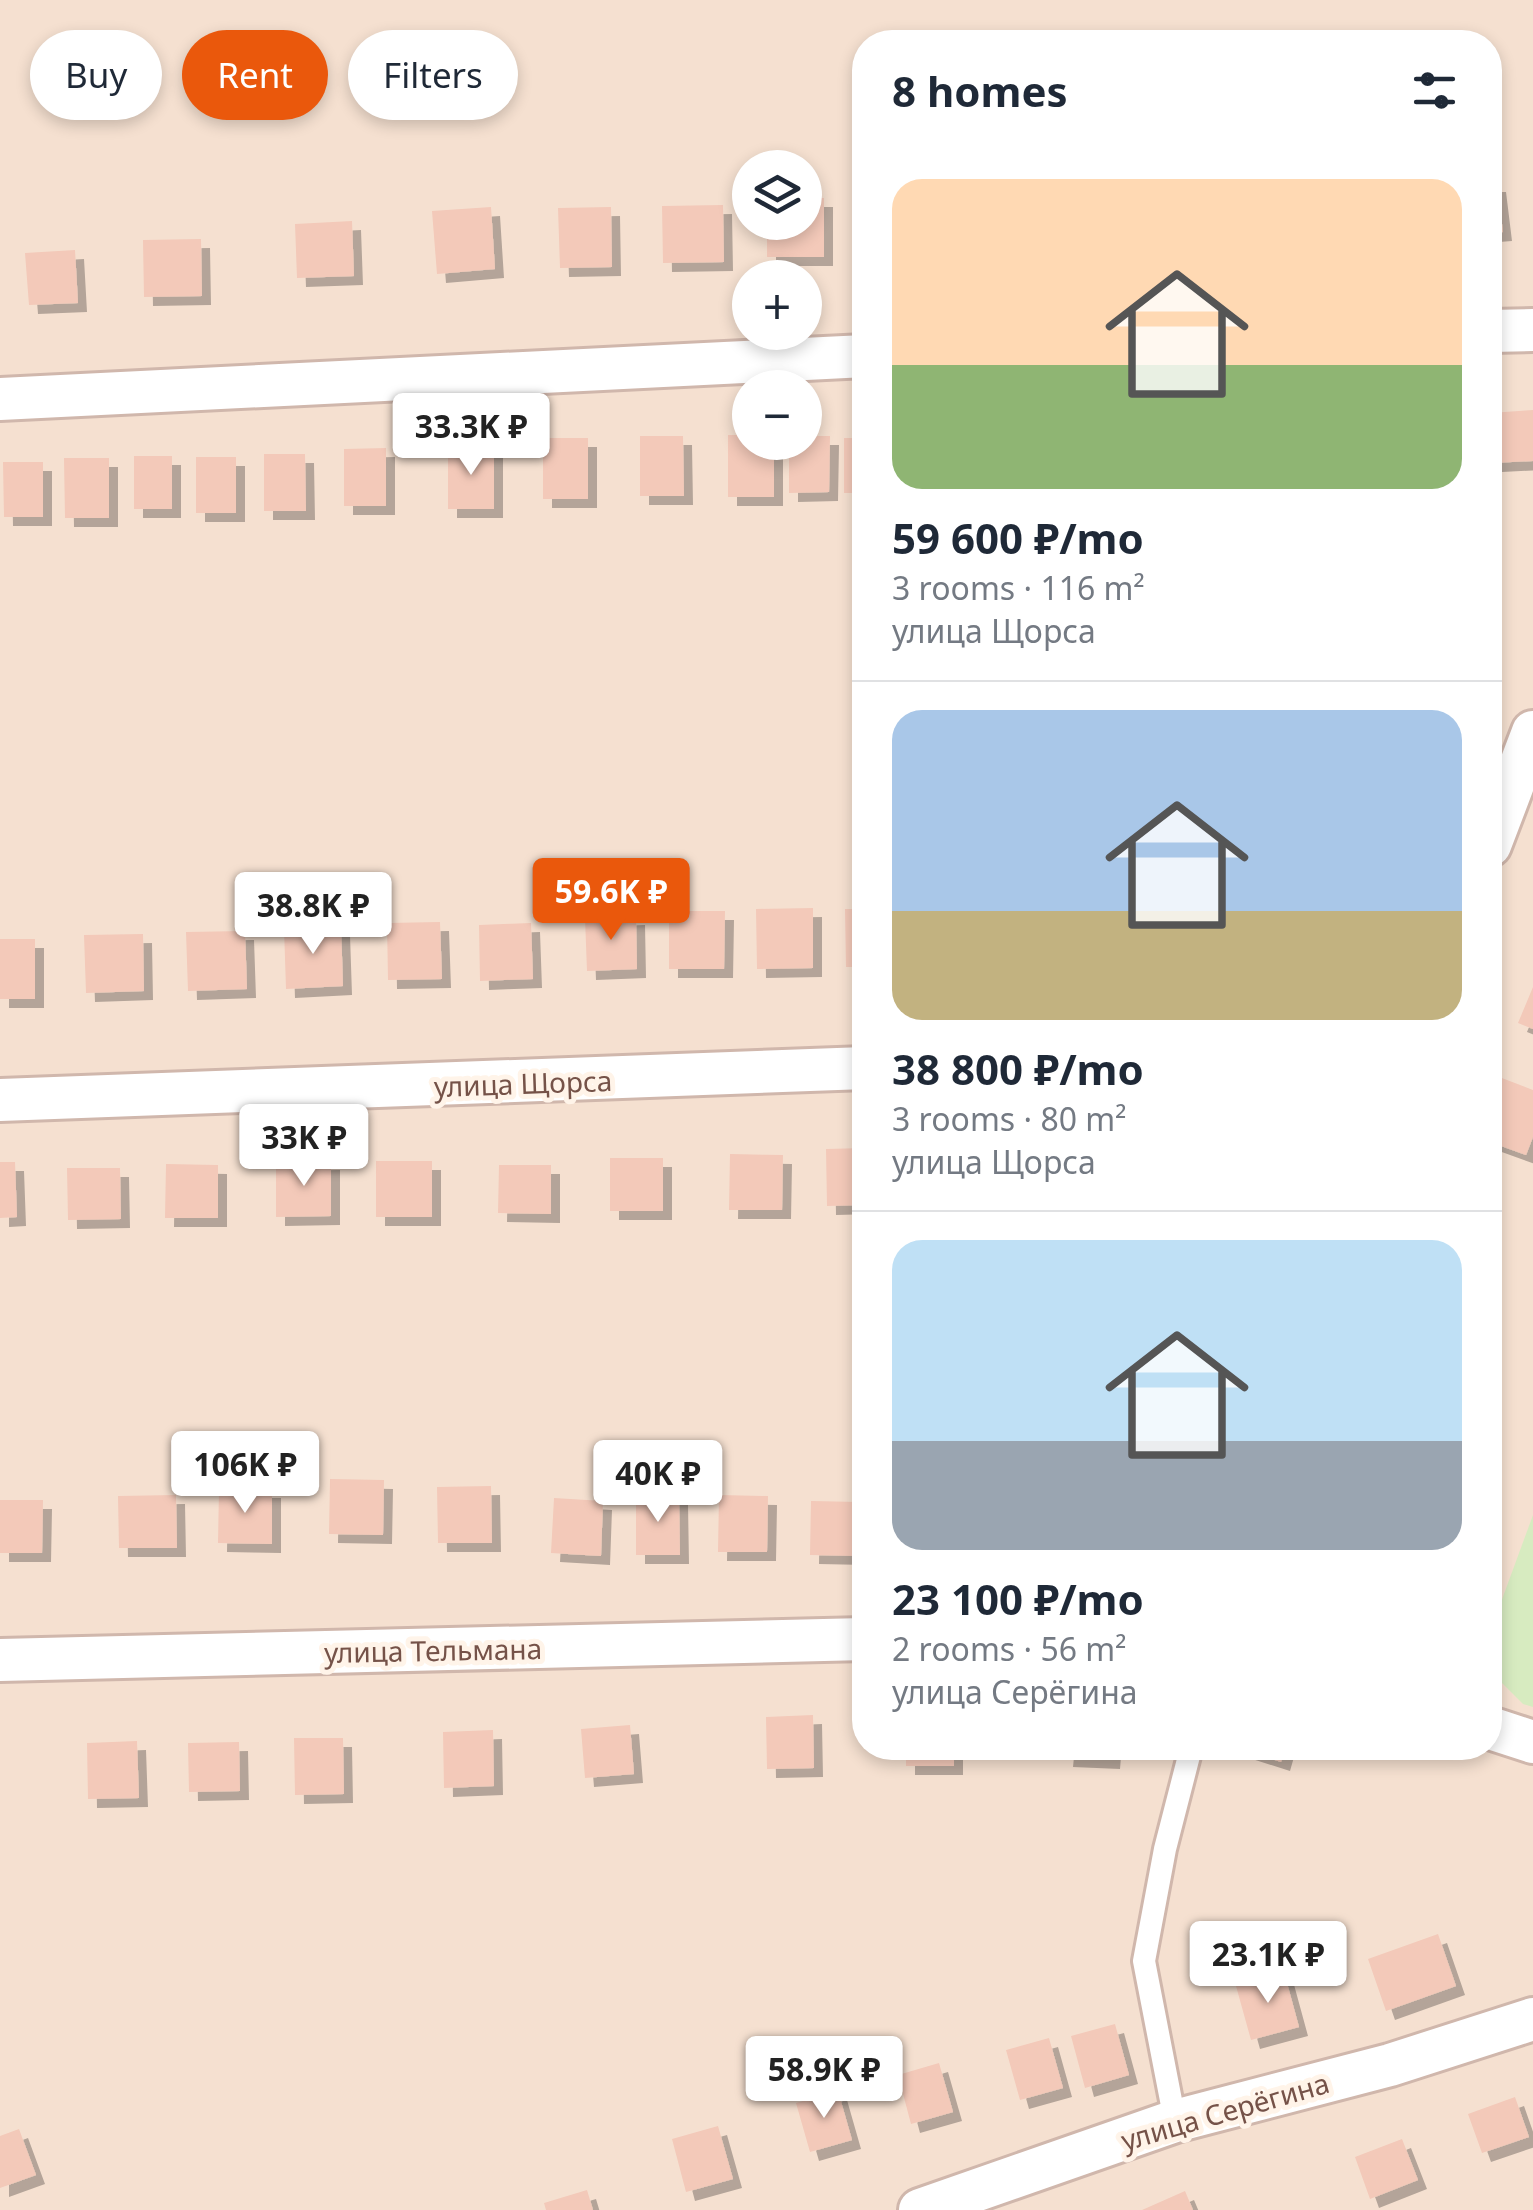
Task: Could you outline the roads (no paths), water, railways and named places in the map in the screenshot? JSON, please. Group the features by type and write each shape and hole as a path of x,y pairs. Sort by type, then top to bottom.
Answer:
{"street":[{"path":"1502,331 1533,330"},
{"path":"0,399 852,357"},
{"path":"1502,813 1533,732"},
{"name":"улица Щорса","path":"0,1100 852,1068"},
{"name":"улица Тельмана","path":"0,1660 852,1639"},
{"path":"1502,1732 1533,1742"},
{"name":"улица Серёгина","path":"920,2210 1176,2121 1390,2065 1533,2019"}],"lane":[{"path":"1176,2121 1144,1961 1165,1849 1189,1760"}]}
